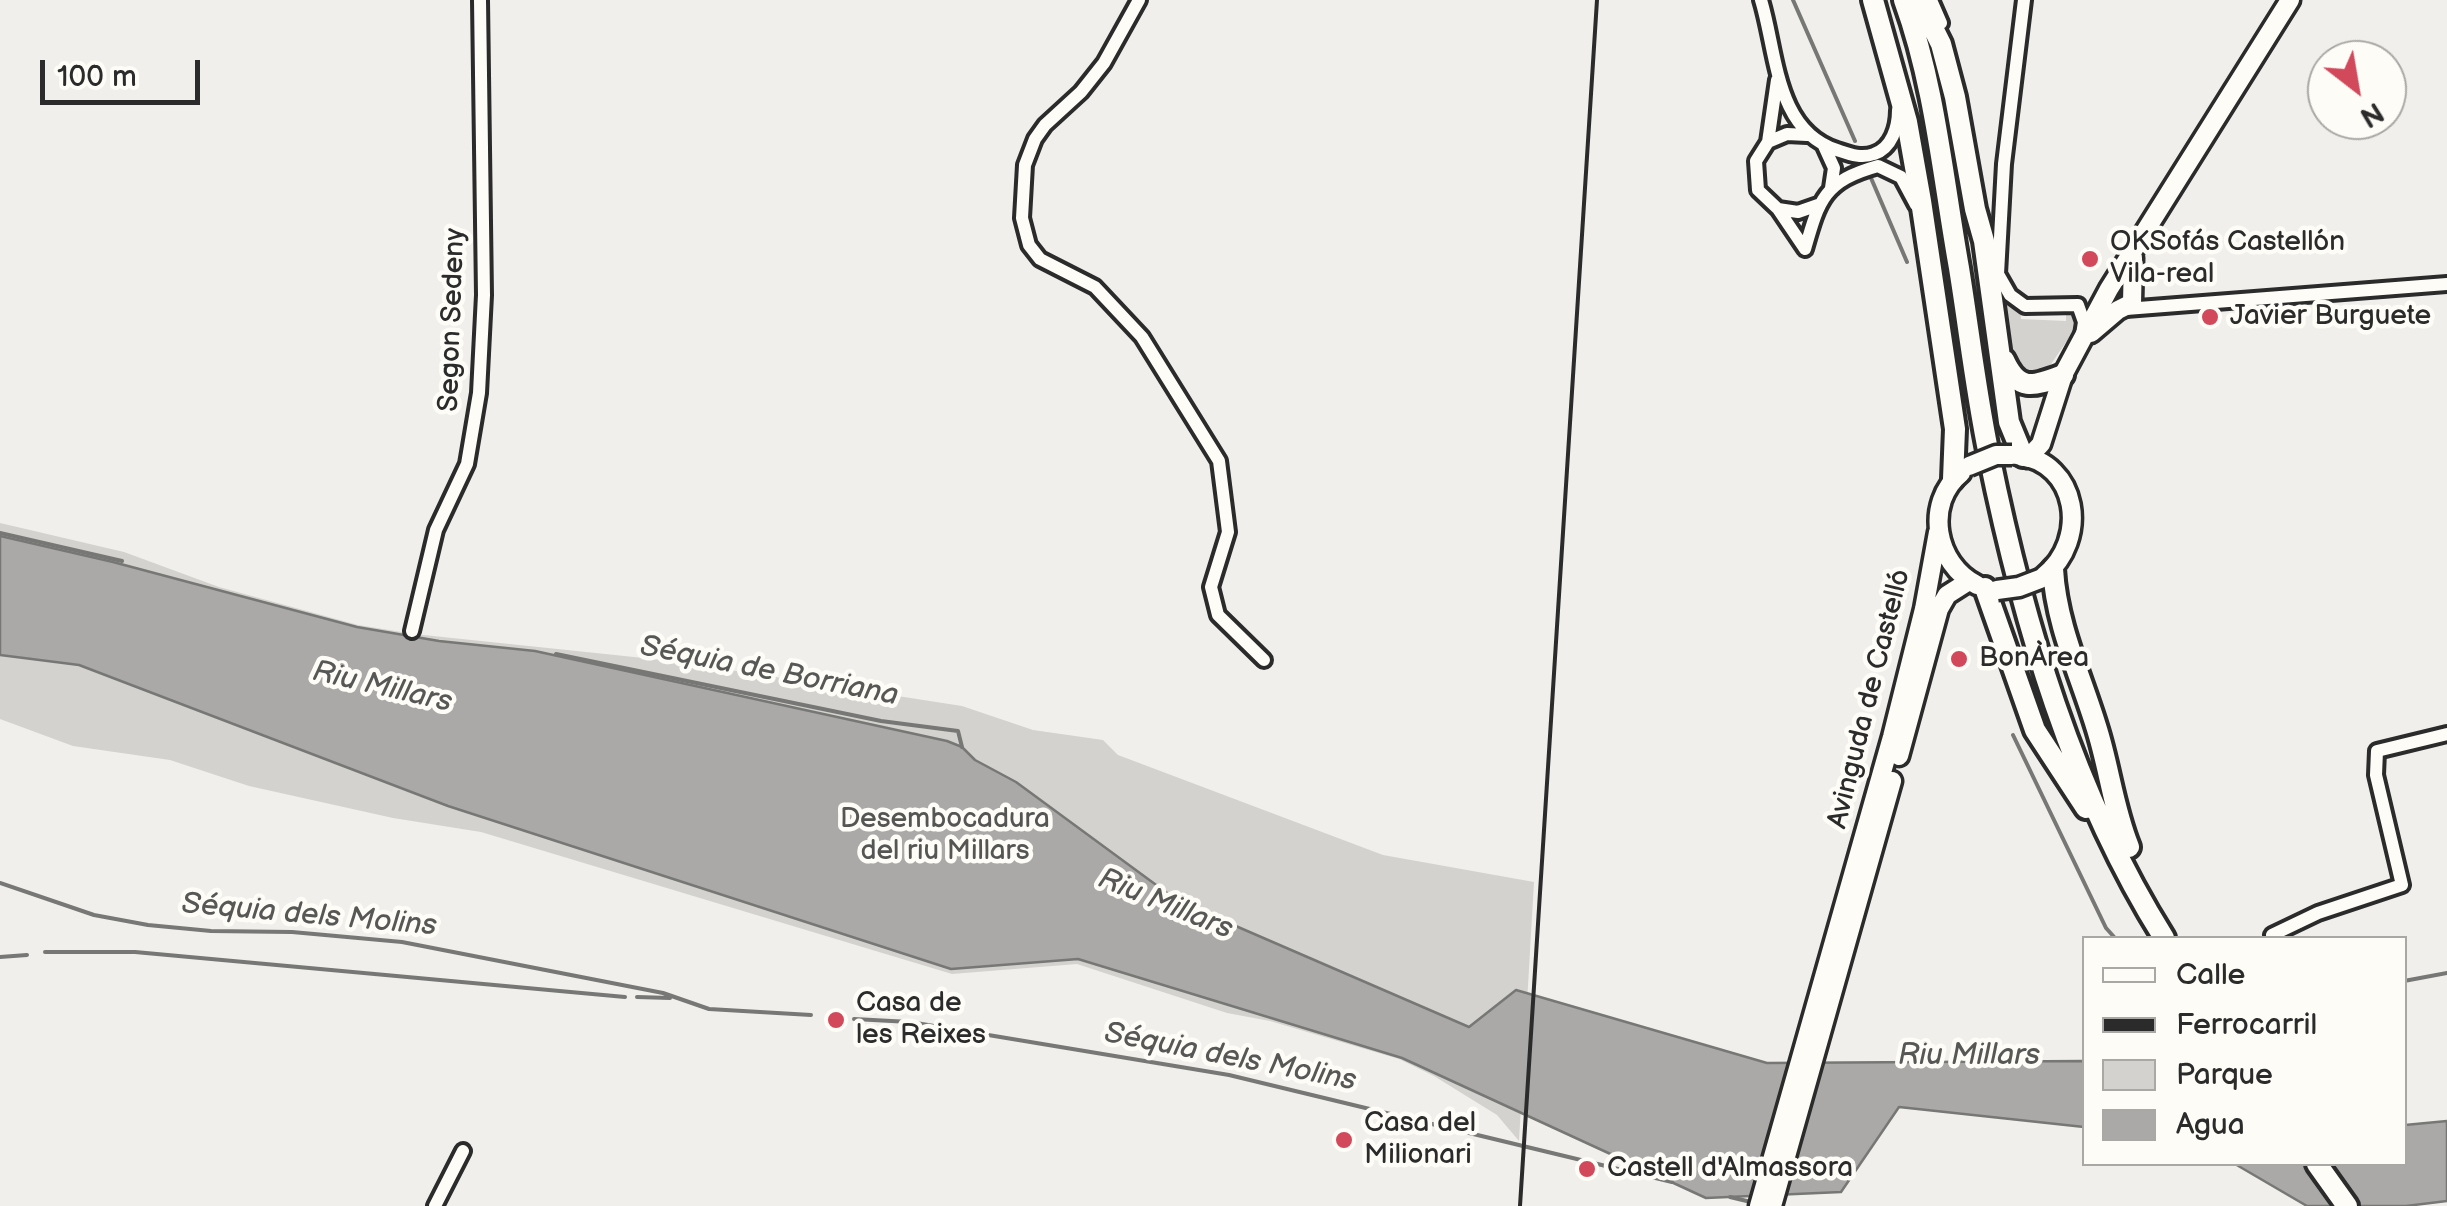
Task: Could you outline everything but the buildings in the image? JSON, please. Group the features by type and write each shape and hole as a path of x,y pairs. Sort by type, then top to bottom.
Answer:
{"highway":[{"path":"1874,0 1916,169 1961,473"},
{"path":"1904,0 1927,86 1988,451 2008,544 2054,701 2119,860 2160,931"},
{"path":"1919,0 1941,44 1984,241 2009,422 2021,456"},
{"path":"1995,321 2012,376 2022,384 2038,385 2063,376"},
{"path":"2047,574 2097,728 2121,828 2155,905 2160,931"},
{"path":"1984,586 2035,730 2119,860"},
{"path":"2318,1166 2347,1206"}],"main road":[{"path":"2021,456 2040,444 2063,376 2082,341 2121,296 2134,252 2290,0"},
{"path":"2050,422 2057,477 2070,502 2074,529 2064,557 2047,574 2019,588 1984,586 1955,568 1938,532 1938,512 1961,473 1996,455 2021,456 2057,477"},
{"name":"Avinguda de Castelló","path":"1858,880 1924,609 1938,532"},
{"name":"Avinguda de Castelló","path":"1858,880 1938,610 1947,595 1984,586"},
{"path":"1759,1206 1858,880"},
{"path":"1772,1206 1858,880"}],"street":[{"name":"Segon Sedeny","path":"412,631 436,530 468,464 480,393 484,295 480,0"},
{"path":"1139,0 1104,64 1035,139 1025,166 1022,218 1029,245 1040,259 1095,287 1142,337 1219,461 1228,532 1210,587 1218,615 1264,660"},
{"path":"1761,0 1789,106 1807,135 1824,146 1856,157 1876,154 1891,140 1898,123 1898,98"},
{"path":"1931,0 1948,40 1969,129 1984,241"},
{"path":"2024,0 2004,164 1998,274 2010,295 2025,306 2078,305 2084,322 2082,341"},
{"path":"1778,72 1768,142 1756,161 1758,190 1778,209 1805,249 1818,204 1831,188 1860,171 1878,166 1901,176 1916,203 1926,247"},
{"path":"1768,142 1787,134 1807,135"},
{"path":"1824,146 1834,168 1831,188"},
{"path":"1778,209 1798,212 1818,204"},
{"path":"2121,296 2162,305 2447,284"},
{"path":"2272,935 2318,913 2402,885 2376,775 2377,751 2447,734"},
{"path":"435,1206 463,1151"}],"green space":[{"path":"1999,288 2021,310 2021,319 2066,321 2066,311 2079,318 2045,373 2023,375 2010,357"},
{"name":"Desembocadura del riu Millars","path":"0,523 124,552 219,587 358,625 672,661 962,706 1033,730 1103,740 1118,755 1383,855 1534,882 1519,1141 1497,1115 1399,1059 1270,1021 1227,1013 1077,964 952,974 481,832 393,818 249,786 170,760 73,746 0,719"}],"water":[{"name":"Desembocadura del riu Millars","path":"0,536 357,627 535,651 947,741 1016,782 1178,901 1469,1027 1516,990 1767,1063 2082,1061 2082,1127 1899,1107 1841,1192 1706,1198 1402,1058 1078,959 951,969 448,806 79,665 0,655"},
{"path":"2447,1121 2447,1201 2406,1206 2307,1206 2238,1166 2407,1166 2407,1125"}],"waterway":[{"path":"1793,0 1855,141"},
{"path":"1871,178 1907,262"},
{"name":"Séquia de Borriana","path":"0,533 122,561"},
{"name":"Séquia de Borriana","path":"556,654 881,721 958,731 962,747"},
{"path":"2013,735 2113,936"},
{"name":"Séquia dels Molins","path":"0,883 94,915 148,925 402,942 663,993 709,1009 811,1015"},
{"path":"45,952 135,952 625,997"},
{"path":"0,957 27,955"},
{"path":"2407,980 2447,973"},
{"path":"637,997 670,998"},
{"name":"Séquia dels Molins","path":"854,1019 910,1022 1229,1075 1672,1182"},
{"name":"Séquia dels Molins","path":"1730,1197 1755,1203"}],"railway":[{"path":"1520,1206 1597,0"}],"place":[{"name":"OKSofás Castellón Vila-real","path":"2090,259"},
{"name":"Javier Burguete","path":"2210,317"},
{"name":"BonÀrea","path":"1959,659"},
{"name":"Casa de les Reixes","path":"836,1020"},
{"name":"Casa del Milionari","path":"1344,1140"},
{"name":"Castell d'Almassora","path":"1587,1169"}],"water label":[{"name":"Riu Millars","path":"382,688"},
{"name":"Riu Millars","path":"1165,905"},
{"name":"Riu Millars","path":"1969,1056"}]}
